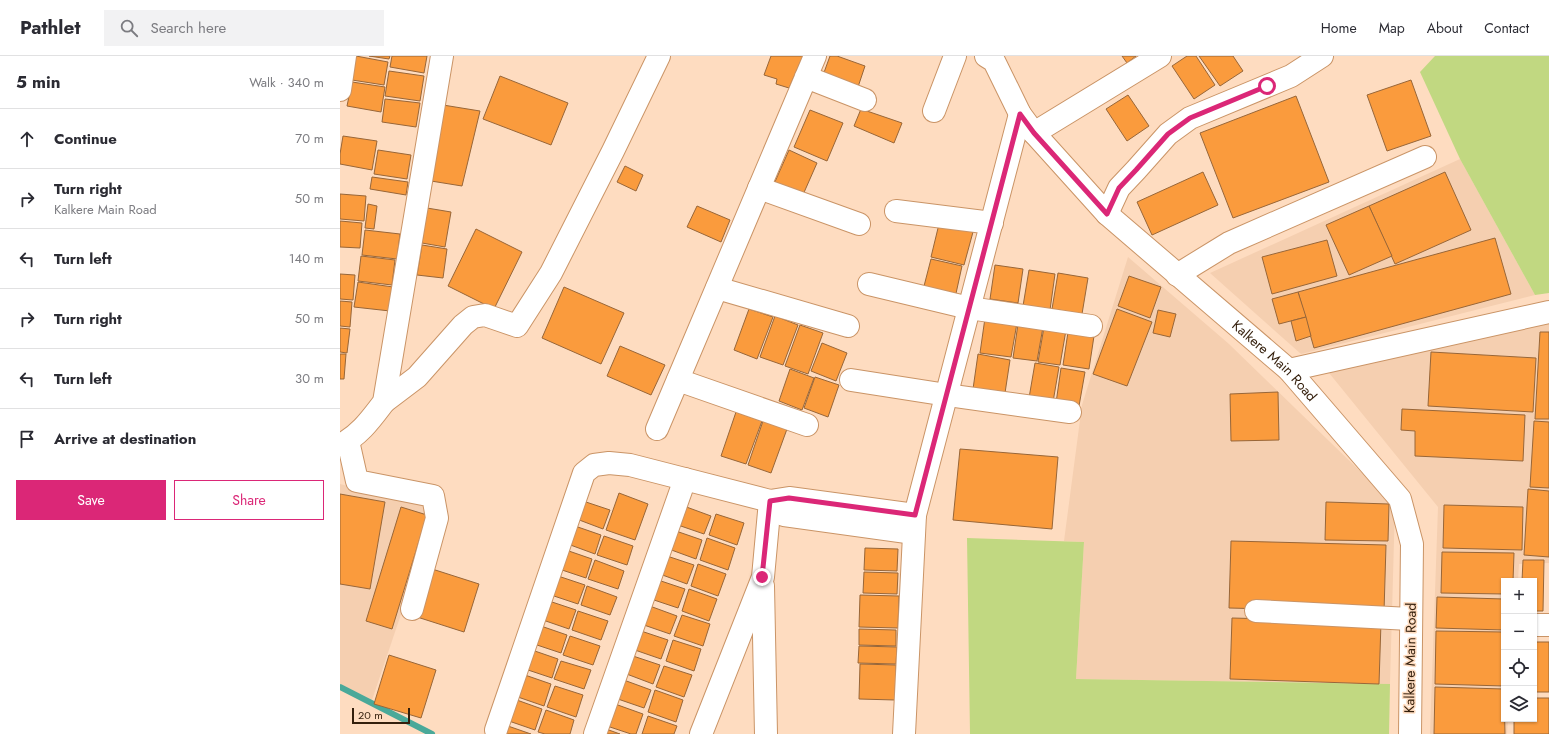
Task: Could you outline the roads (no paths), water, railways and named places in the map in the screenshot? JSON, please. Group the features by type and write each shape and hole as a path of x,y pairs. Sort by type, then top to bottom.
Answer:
{"street":[{"path":"340,90 345,56"},
{"path":"384,402 442,56"},
{"path":"412,609 437,518 433,496 357,481 344,443 365,427 384,402 417,377 463,325 473,317 484,315 517,326 551,273 659,56"},
{"path":"657,429 815,56"},
{"path":"934,111 955,56"},
{"path":"1034,133 1160,56"},
{"path":"1107,214 1119,188 1168,134 1190,118 1291,76 1322,56"},
{"name":"Kalkere Main Road","path":"992,58 1020,114 1034,133 1107,214 1289,370 1400,499 1412,544 1410,619 1410,734"},
{"path":"806,77 865,100"},
{"path":"904,734 915,524 969,308 1020,114"},
{"path":"1177,274 1229,243 1425,157"},
{"path":"759,188 859,224"},
{"path":"896,211 992,223"},
{"path":"869,284 969,308 1091,326"},
{"path":"717,288 848,326"},
{"path":"1289,370 1549,312"},
{"path":"678,380 807,425"},
{"path":"851,380 1070,412"},
{"path":"496,730 584,473 594,465 609,463 630,465 770,501 784,515 915,524"},
{"path":"595,734 684,479"},
{"path":"766,734 762,577 770,501"},
{"path":"701,734 762,577"},
{"path":"1256,611 1410,619"},
{"path":"1537,625 1549,625"}],"waterway":[{"path":"340,687 432,734"}]}
